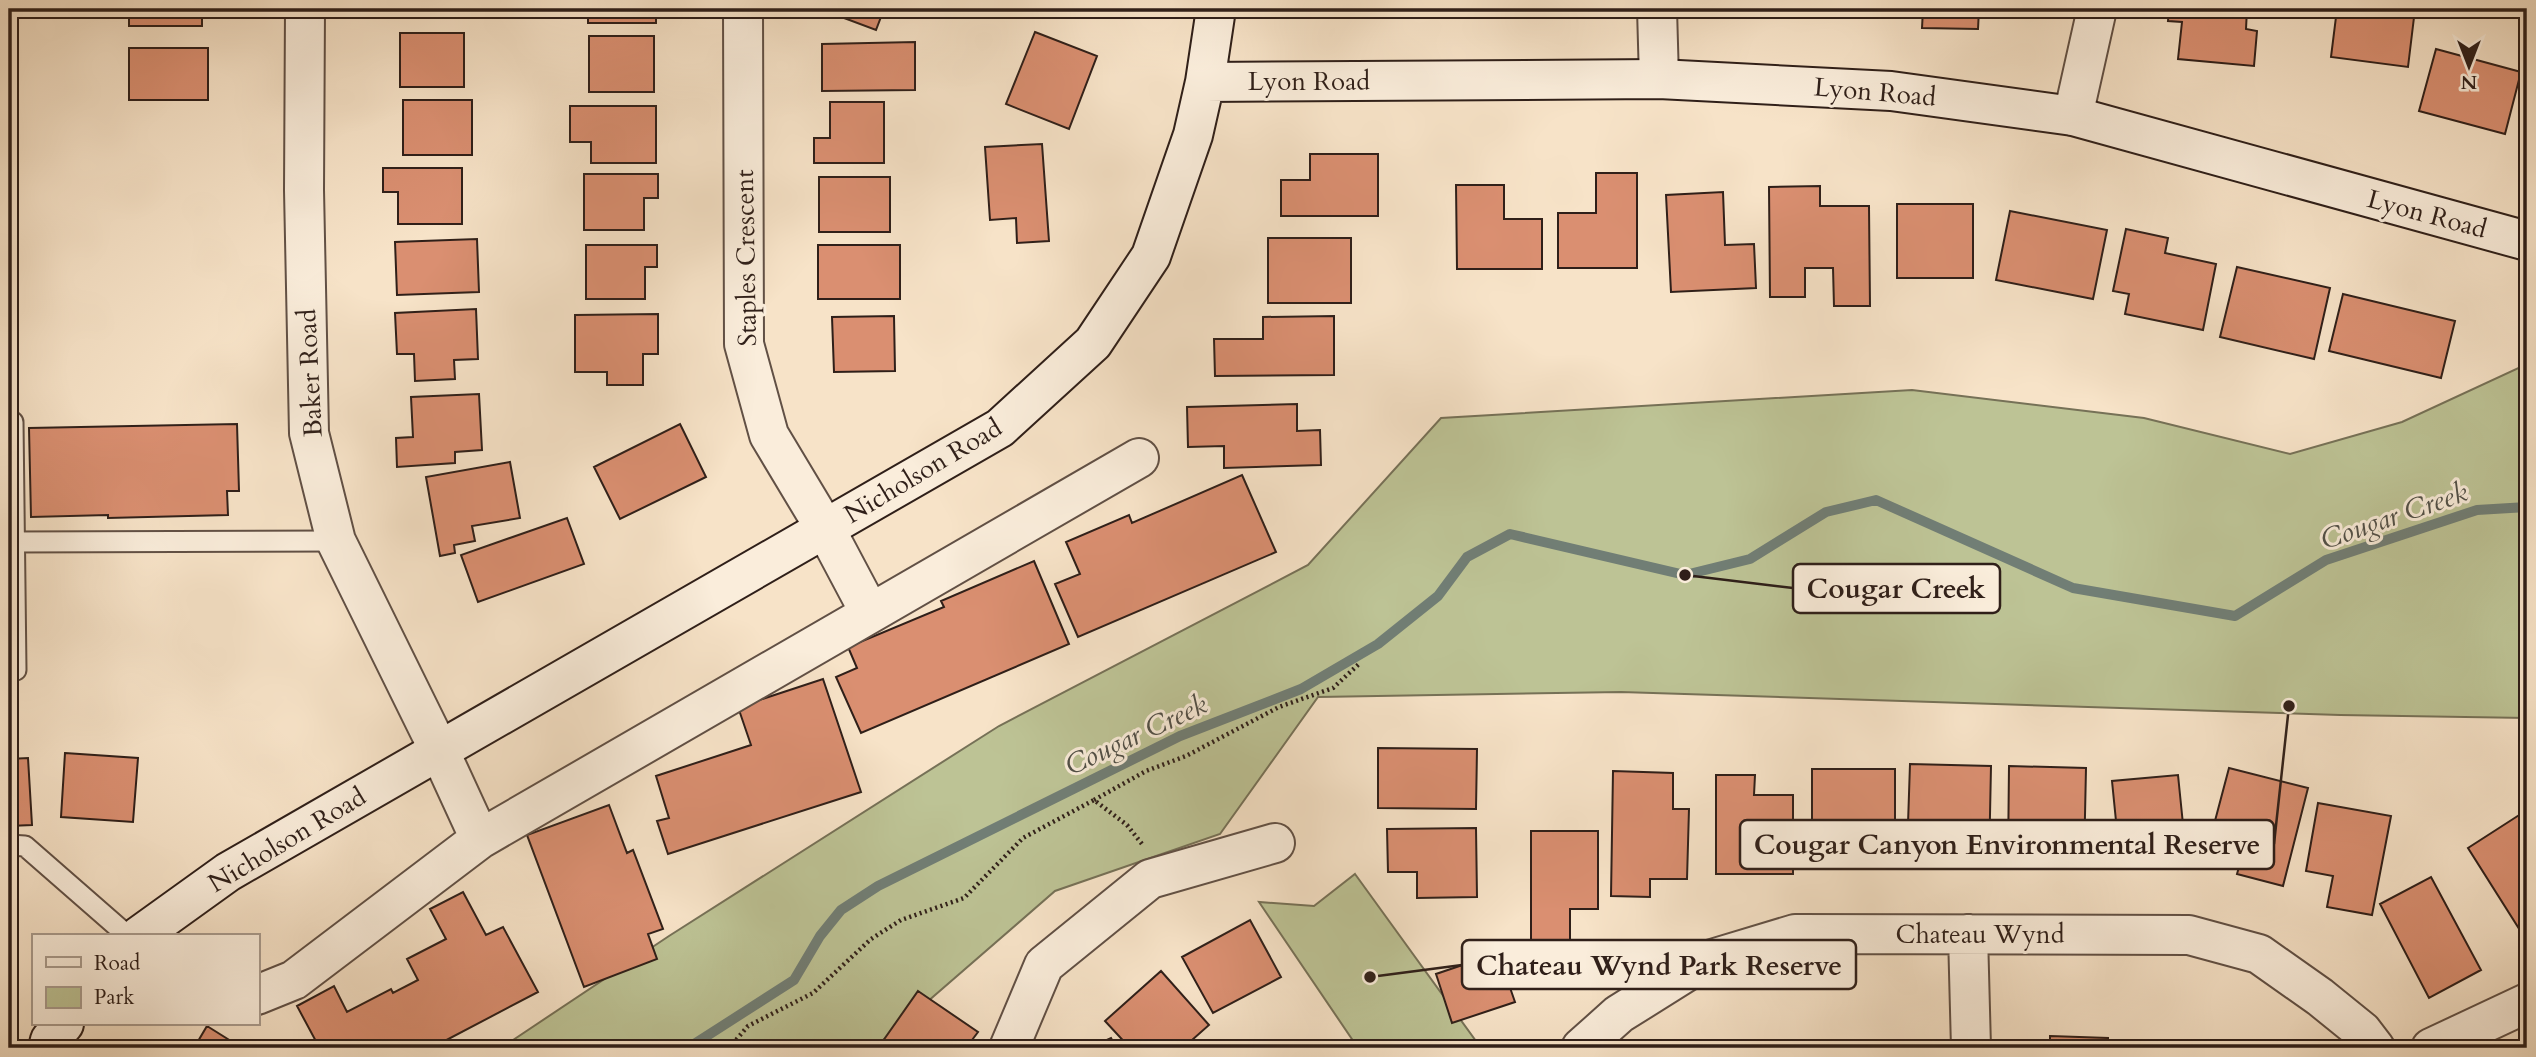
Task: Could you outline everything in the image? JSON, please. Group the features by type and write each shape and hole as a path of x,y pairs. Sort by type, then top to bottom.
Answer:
{"street":[{"name":"Baker Road","path":"305,9 304,190 309,433 336,541 440,751"},
{"name":"Staples Crescent","path":"743,9 744,344 769,435 826,530"},
{"name":"Nicholson Road","path":"142,934 228,872 1000,428 1094,343 1151,256 1193,135 1205,82 1216,9"},
{"path":"1657,9 1659,79"},
{"path":"2073,116 2097,9"},
{"name":"Lyon Road","path":"1205,82 1659,79 1891,90 2073,116 2527,241"},
{"path":"259,994 294,980 480,839 1139,458"},
{"name":"Nicholson Road","path":"826,530 870,613"},
{"path":"440,751 480,839"},
{"path":"1009,1048 1044,965 1150,879 1275,843"},
{"name":"Chateau Wynd","path":"1581,1048 1619,1014 1702,962 1794,934 2189,935 2259,954 2362,1031 2375,1048"},
{"path":"1968,934 1971,1048"},
{"path":"2431,1048 2527,1003"},
{"path":"48,1048 50,1040 62,1026"}],"lane":[{"path":"13,422 16,670"},
{"path":"14,542 336,541"},
{"path":"9,845 25,846 126,934"}],"path":[{"path":"729,1048 748,1027 813,993 871,939 901,920 964,898 1023,838 1146,771 1186,756 1279,707 1333,688 1360,663"},
{"path":"1094,800 1128,825 1167,874"}],"green space":[{"path":"2527,364 2527,718 2340,715 1621,692 1318,697 1220,834 1055,891 874,1048 501,1048 669,936 999,726 1308,565 1441,418 1912,390 2144,418 2290,454 2402,422"},
{"path":"1355,874 1481,1048 1358,1048 1259,902 1314,906"}],"building":[{"path":"9,9 18,9 18,82 9,82"},
{"path":"129,9 202,9 202,26 129,26"},
{"path":"404,9 468,9 468,18 404,18"},
{"path":"588,9 656,9 656,23 588,23"},
{"path":"820,9 884,9 876,30"},
{"path":"1047,9 1100,9 1100,11"},
{"path":"1923,9 1979,9 1978,29 1922,28"},
{"path":"2169,9 2247,9 2246,29 2257,31 2254,66 2178,59 2182,22 2168,21"},
{"path":"2337,9 2415,9 2408,67 2331,57"},
{"path":"1035,32 1097,56 1069,129 1006,104"},
{"path":"400,33 464,33 464,87 400,87"},
{"path":"589,36 654,36 654,92 589,92"},
{"path":"915,42 915,90 822,91 822,44"},
{"path":"129,48 208,48 208,100 129,100"},
{"path":"2436,49 2521,72 2505,134 2419,111"},
{"path":"403,100 472,100 472,155 403,155"},
{"path":"830,102 884,102 884,163 814,163 814,138 830,138"},
{"path":"570,106 656,106 656,163 591,163 591,142 570,142"},
{"path":"1042,144 1049,241 1017,243 1016,218 990,220 985,147"},
{"path":"1310,154 1378,154 1378,216 1281,216 1281,180 1310,180"},
{"path":"383,168 462,168 462,224 398,224 398,192 383,192"},
{"path":"1596,173 1637,173 1637,268 1558,268 1558,213 1596,213"},
{"path":"584,174 658,174 658,198 644,198 644,230 584,230"},
{"path":"819,177 890,177 890,232 819,232"},
{"path":"1456,185 1504,185 1504,219 1542,219 1542,269 1457,269"},
{"path":"1820,186 1820,206 1869,206 1870,306 1834,306 1833,268 1805,268 1805,297 1770,297 1769,187"},
{"path":"1723,192 1725,245 1754,244 1756,288 1671,292 1666,195"},
{"path":"1897,204 1973,204 1973,278 1897,278"},
{"path":"2010,211 2107,230 2093,299 1996,280"},
{"path":"2126,229 2168,238 2165,253 2216,264 2203,330 2125,314 2129,294 2113,291"},
{"path":"1268,238 1351,238 1351,303 1268,303"},
{"path":"477,239 479,292 397,295 395,242"},
{"path":"586,245 657,245 657,267 645,267 645,299 586,299"},
{"path":"818,245 900,245 900,299 818,299"},
{"path":"2237,267 2330,288 2314,359 2220,337"},
{"path":"2343,294 2455,321 2441,378 2329,351"},
{"path":"476,309 478,359 454,360 455,379 415,381 414,354 397,354 395,313"},
{"path":"658,314 658,354 643,354 643,385 607,385 607,372 575,372 575,315"},
{"path":"894,316 895,371 834,372 832,317"},
{"path":"1334,316 1334,375 1215,376 1214,339 1263,339 1263,317"},
{"path":"479,394 482,450 455,452 455,463 397,467 396,438 413,437 411,397"},
{"path":"1297,404 1297,431 1320,430 1321,465 1224,468 1224,446 1188,447 1187,407"},
{"path":"237,424 239,491 227,491 228,515 31,517 29,428"},
{"path":"680,424 706,477 620,519 594,467"},
{"path":"510,462 520,518 472,526 475,541 454,545 455,553 440,556 426,477"},
{"path":"1242,475 1276,552 1078,637 1055,584 1080,574 1066,542 1129,515 1132,523"},
{"path":"567,518 584,564 478,602 461,555"},
{"path":"1034,561 1069,644 861,733 836,677 857,668 848,647 944,607 941,601"},
{"path":"823,679 861,792 668,854 657,821 669,818 656,776 751,745 738,707"},
{"path":"1378,748 1477,749 1476,809 1378,808"},
{"path":"65,753 138,758 133,822 61,817"},
{"path":"28,758 32,825 9,826 9,759"},
{"path":"1910,764 1991,766 1989,863 1957,862 1957,856 1907,854"},
{"path":"2009,766 2086,768 2084,862 2008,861"},
{"path":"2229,768 2308,788 2283,886 2237,874 2241,860 2207,851"},
{"path":"1812,769 1895,769 1895,860 1854,861 1854,829 1812,830"},
{"path":"1613,771 1673,773 1673,809 1689,809 1687,879 1650,879 1650,897 1611,896"},
{"path":"1716,775 1755,775 1754,795 1793,795 1793,874 1716,874"},
{"path":"2178,775 2186,854 2120,861 2112,781"},
{"path":"2318,803 2391,816 2372,915 2327,907 2333,876 2306,871"},
{"path":"609,805 627,853 633,850 663,929 648,934 657,959 584,987 527,835"},
{"path":"2527,810 2527,932 2523,935 2468,848"},
{"path":"1476,828 1477,897 1417,898 1417,872 1388,872 1387,829"},
{"path":"1531,831 1598,831 1598,909 1570,909 1570,966 1531,966"},
{"path":"2431,877 2481,970 2429,998 2380,904"},
{"path":"463,892 486,935 503,927 538,992 435,1046 436,1048 312,1048 318,1045 297,1006 334,986 347,1012 391,989 393,993 418,980 407,959 446,939 430,909"},
{"path":"1250,920 1281,977 1213,1013 1182,957"},
{"path":"1498,953 1515,1002 1452,1023 1436,974"},
{"path":"1161,971 1209,1025 1183,1048 1130,1048 1105,1021"},
{"path":"918,991 978,1032 966,1048 878,1048"},
{"path":"207,1026 242,1048 194,1048"},
{"path":"2050,1036 2108,1038 2108,1048 2050,1048"},
{"path":"1111,1038 1116,1048 1089,1048"},
{"path":"1915,1041 1915,1048 1845,1048 1845,1042"},
{"path":"2134,1045 2194,1045 2194,1048 2134,1048"}],"waterway":[{"name":"Cougar Creek","path":"688,1048 794,980 820,936 841,910 878,886 1180,736 1301,689 1378,644 1438,596 1467,557 1510,534 1685,575 1750,559 1826,512 1876,500 2073,588 2235,616 2326,560 2477,510 2527,507"}],"place":[{"name":"Cougar Creek","path":"1685,575"},
{"name":"Cougar Canyon Environmental Reserve","path":"2289,706"},
{"name":"Chateau Wynd Park Reserve","path":"1370,977"}]}
